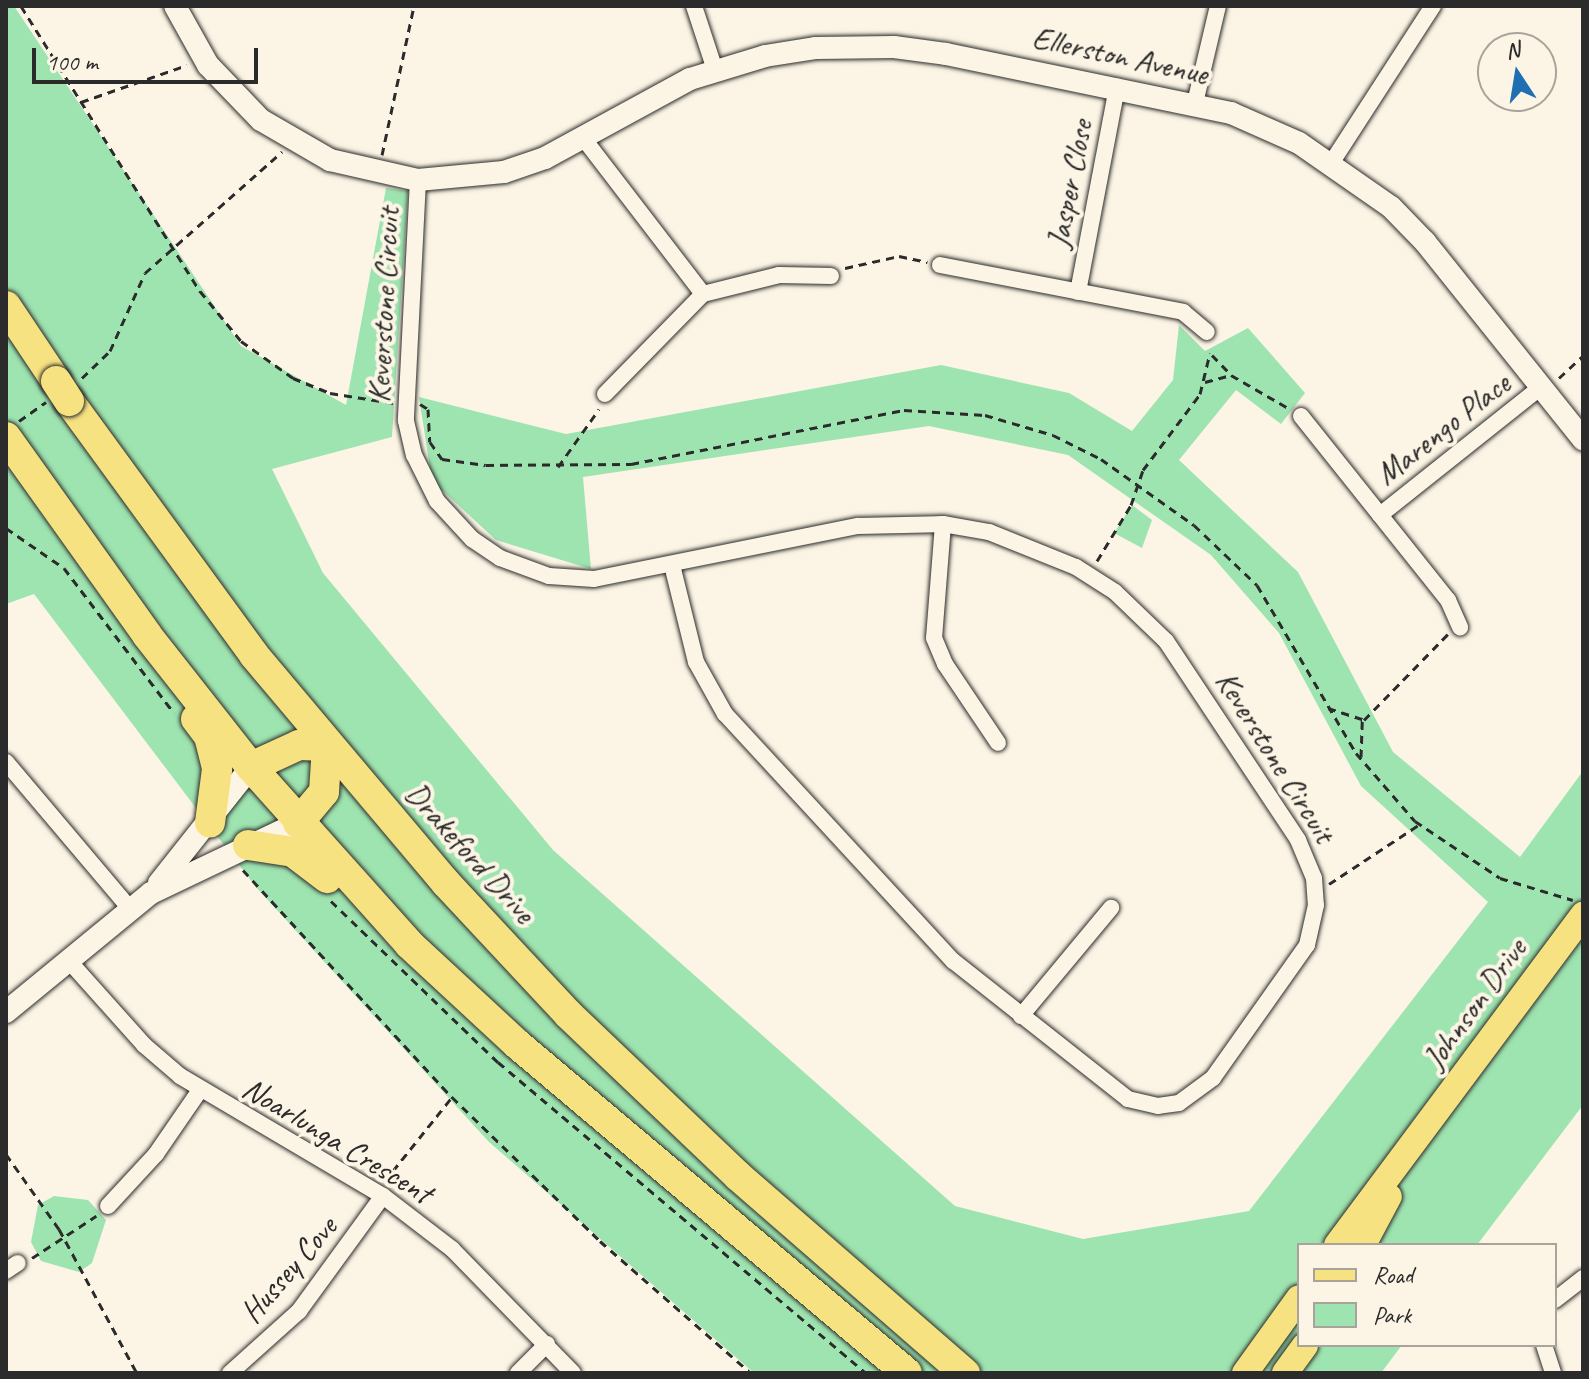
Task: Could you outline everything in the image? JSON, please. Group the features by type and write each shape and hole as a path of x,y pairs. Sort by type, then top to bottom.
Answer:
{"highway":[{"name":"Drakeford Drive","path":"6,306 183,563 327,746 568,1014 738,1176 965,1373"},
{"path":"7,436 147,635 251,767 409,944 517,1044 907,1373"},
{"path":"147,635 156,665 209,736 217,769 210,823"},
{"path":"251,767 299,745 327,746 324,792 298,823"},
{"path":"241,852 273,846 310,861 371,922 409,944"}],"main road":[{"name":"Johnson Drive","path":"1339,1243 1581,915"},
{"name":"Johnson Drive","path":"1364,1243 1422,1133"},
{"path":"1245,1373 1297,1301"},
{"path":"1285,1373 1304,1347"}],"street":[{"name":"Ellerston Avenue","path":"175,6 208,65 261,120 330,160 418,180 504,172 584,139 643,101 715,70 791,51 894,47 1195,103 1266,126 1332,162 1391,207 1425,242 1583,439"},
{"path":"694,6 715,70"},
{"path":"1195,103 1218,6"},
{"path":"1332,162 1433,6"},
{"name":"Jasper Close","path":"1078,292 1117,87"},
{"path":"584,139 703,294"},
{"name":"Keverstone Circuit","path":"418,180 398,402 414,455 432,494 459,528 500,558 564,578 594,579 858,526 943,524 1034,546 1088,575 1133,607 1194,678 1298,840 1314,888 1315,919 1294,969 1213,1078 1179,1103 1158,1106 1128,1099 1021,1016 920,928 725,714 696,662 672,565"},
{"name":"Jasper Close","path":"940,265 1183,312 1207,332"},
{"path":"605,394 703,294 779,275 831,276"},
{"name":"Marengo Place","path":"1380,515 1543,390"},
{"name":"Marengo Place","path":"1301,416 1448,600 1460,627"},
{"path":"943,524 934,638 945,664 998,743"},
{"path":"6,762 131,910"},
{"path":"6,1012 151,893 210,823 251,767"},
{"path":"151,893 298,823"},
{"path":"1021,1016 1111,908"},
{"name":"Noarlunga Crescent","path":"69,961 144,1045 200,1090 380,1194 452,1249 573,1373"},
{"path":"108,1206 156,1154 200,1090"},
{"name":"Hussey Cove","path":"230,1373 299,1311 380,1194"},
{"path":"1557,1298 1583,1278"},
{"path":"518,1373 547,1344"},
{"path":"1544,1347 1550,1372"}],"path":[{"path":"21,6 175,251 220,317 261,359 330,393 428,409 430,442 442,459 558,467 631,464 853,417 933,409 1029,426 1101,459 1194,525 1257,585 1361,759 1420,824 1500,878 1547,889 1581,915"},
{"path":"370,159 383,161 414,6"},
{"path":"81,102 191,63"},
{"path":"7,436 110,351 145,273 175,251 283,151"},
{"path":"831,276 863,260 899,256 940,265"},
{"path":"1088,575 1131,505 1138,485 1205,382 1210,353 1207,332"},
{"path":"1210,353 1231,375 1301,416"},
{"path":"1543,390 1583,356"},
{"path":"1205,382 1231,375"},
{"path":"558,467 596,419 605,394"},
{"path":"6,528 64,568 182,724"},
{"path":"1362,720 1384,704 1438,640 1460,627"},
{"path":"1328,708 1362,720"},
{"path":"1361,759 1362,720"},
{"path":"1314,888 1420,824"},
{"path":"241,852 452,1097 600,1241 751,1373"},
{"path":"380,1194 452,1097"},
{"path":"6,1154 64,1240 137,1373"},
{"path":"12,1267 64,1240 108,1206"}],"green space":[{"path":"6,6 14,6 241,346 346,405 386,188 408,191 392,437 272,469 323,573 553,850 955,1206 1083,1239 1249,1211 1488,902 1361,786 1279,633 1211,555 1068,455 929,426 583,477 591,569 496,540 432,481 419,397 566,434 941,365 1069,393 1132,431 1173,380 1179,325 1205,351 1248,328 1305,393 1281,424 1236,390 1179,460 1298,572 1393,752 1520,857 1583,771 1583,1105 1479,1243 1297,1243 1297,1347 1400,1347 1381,1373 754,1373 489,1142 255,886 34,594 6,604"},
{"path":"1132,505 1152,520 1142,548 1114,533"},
{"path":"54,1196 88,1200 106,1220 92,1263 79,1272 41,1261 31,1242 38,1205"}]}
